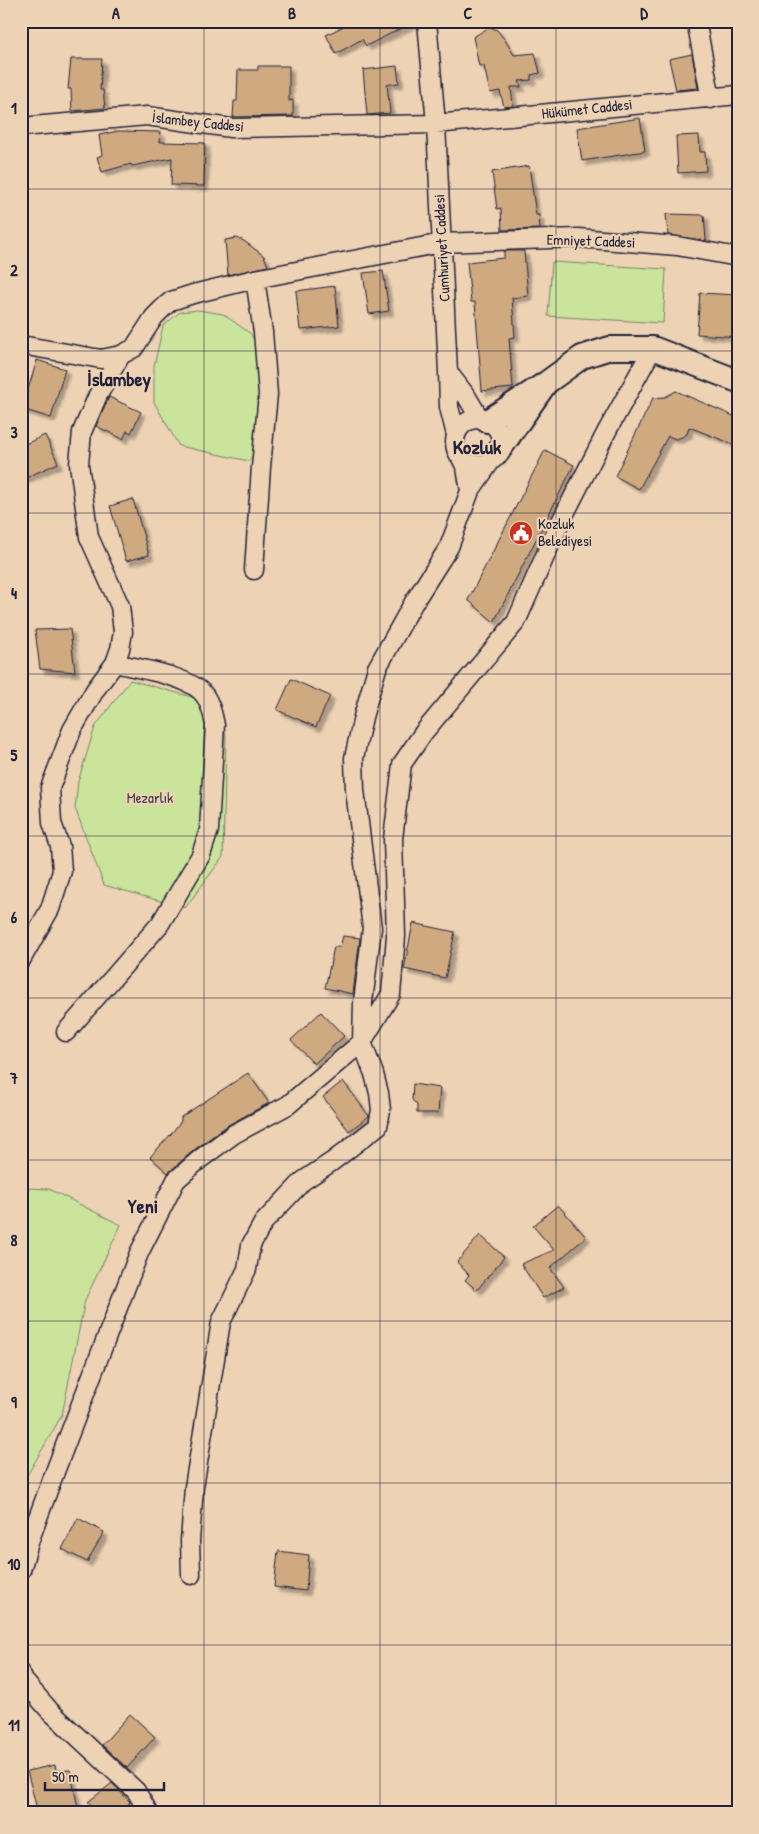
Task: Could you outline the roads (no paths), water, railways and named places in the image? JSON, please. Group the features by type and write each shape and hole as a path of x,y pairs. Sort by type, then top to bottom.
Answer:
{"main road":[{"path":"483,420 546,383 582,357 610,348 652,348 738,381"},
{"path":"496,455 546,383"}],"street":[{"name":"Cumhuriyet Caddesi","path":"427,21 436,124 449,407 456,435"},
{"path":"698,21 698,31 711,98"},
{"name":"Hükümet Caddesi","path":"436,124 738,95"},
{"name":"İslambey Caddesi","path":"21,127 147,116 231,128 436,124"},
{"name":"Emniyet Caddesi","path":"121,355 134,348 154,317 171,302 193,294 256,279 442,243 578,238 677,246 738,257"},
{"path":"254,570 268,394 256,279"},
{"path":"21,344 101,359 121,355"},
{"path":"21,1570 30,1539 56,1469 139,1253 176,1180 200,1159 234,1134 288,1105 362,1042 391,994 396,936 394,839 402,764 424,732 516,622 557,529 652,348"},
{"path":"21,960 50,909 62,871 60,846 52,823 50,788 72,730 95,690 115,663 123,632 120,606 90,537 79,464 82,432 98,395 121,355"},
{"path":"448,372 483,420"},
{"path":"191,1575 190,1541 194,1487 221,1322 247,1269 251,1245 263,1223 303,1180 333,1161 378,1126 382,1110 379,1093 362,1042 363,1002 372,928 355,790 354,758 377,668 414,602 449,546 470,491 496,455 500,438 493,425 483,420 472,420 465,423 456,435 455,442 466,468 470,491"},
{"path":"460,456 473,464 487,462 496,455"},
{"path":"66,1032 160,924 201,855 208,830 215,725 212,708 198,688 176,677 115,663"},
{"path":"21,1674 24,1681 50,1711 136,1791 149,1813"}],"place":[{"name":"Kozluk Belediyesi","path":"521,533"}],"district":[{"name":"İslambey","path":"119,379"},
{"name":"Kozluk","path":"477,447"},
{"name":"Yeni","path":"143,1206"}],"park label":[{"name":"Mezarlık","path":"150,798"}]}
